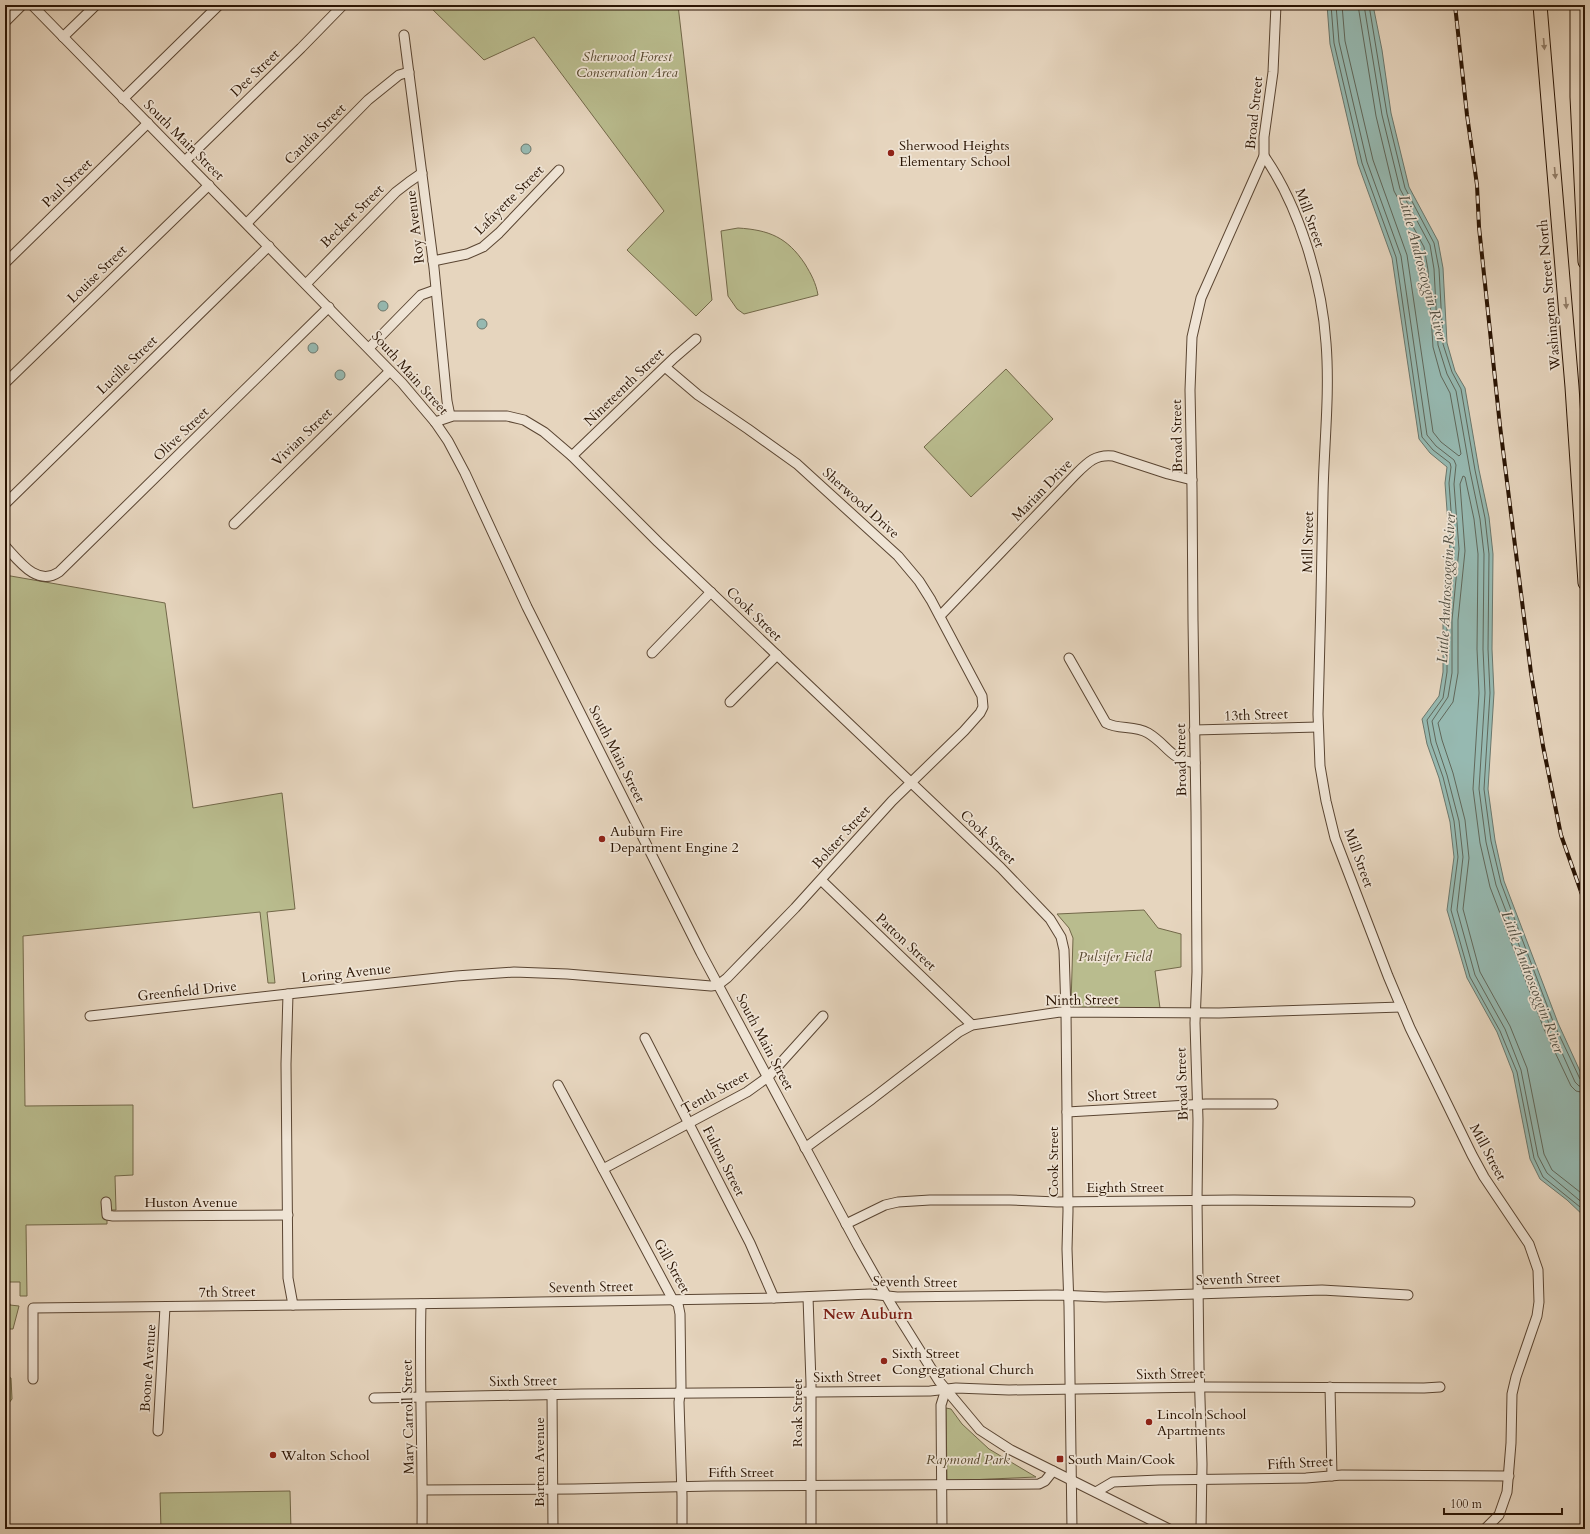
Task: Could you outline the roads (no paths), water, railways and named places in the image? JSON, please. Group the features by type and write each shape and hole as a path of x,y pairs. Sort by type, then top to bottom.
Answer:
{"highway":[{"name":"Washington Street North","path":"1540,5 1572,387 1585,582"},
{"path":"1577,5 1576,62 1585,262"}],"street":[{"path":"5,22 22,5"},
{"name":"South Main Street","path":"32,5 329,307 423,406 448,441 465,473 527,607 718,985 846,1224 886,1296 927,1364 967,1416 980,1430 992,1439 1169,1529"},
{"path":"63,37 96,5"},
{"path":"123,99 219,5"},
{"name":"Dee Street","path":"185,161 343,5"},
{"name":"Broad Street","path":"1201,1529 1195,1014 1195,763 1190,390 1194,325 1200,298 1264,156 1264,136 1273,72 1276,5"},
{"name":"Roy Avenue","path":"404,35 433,261 447,400 450,416"},
{"name":"Candia Street","path":"247,223 368,100 399,75 409,72"},
{"name":"Paul Street","path":"5,263 148,123"},
{"name":"Mill Street","path":"1264,156 1282,183 1303,235 1319,295 1326,342 1326,402 1318,727 1320,766 1324,791 1336,838 1401,1007 1484,1177 1530,1244 1537,1263 1539,1302 1537,1316 1514,1386 1507,1492 1502,1508 1495,1520 1484,1529"},
{"name":"Lafayette Street","path":"433,261 467,254 483,247 499,233 559,170"},
{"name":"Beckett Street","path":"306,284 396,192 422,174"},
{"name":"Louise Street","path":"5,384 209,185"},
{"name":"Lucille Street","path":"5,504 270,246"},
{"path":"368,348 421,295 435,290"},
{"name":"Olive Street","path":"5,546 36,575 48,577 54,575 65,567 329,307"},
{"name":"Nineteenth Street","path":"572,456 696,339"},
{"name":"Sherwood Drive","path":"665,367 698,395 797,464 876,535 909,568 940,616 982,696 983,707"},
{"name":"Vivian Street","path":"234,524 390,371"},
{"name":"Cook Street","path":"435,422 450,416 502,416 524,420 544,432 572,456 653,537 1033,900 1057,928 1064,950 1066,1012 1068,1202 1067,1250 1072,1529"},
{"name":"Marian Drive","path":"940,616 1076,474 1095,458 1105,455 1112,456 1192,480"},
{"path":"652,653 711,592"},
{"path":"730,702 777,655"},
{"path":"1069,658 1106,723 1112,726 1132,727 1141,730 1158,740 1176,757 1195,763"},
{"name":"Bolster Street","path":"718,985 759,947 892,801 964,732 983,707"},
{"name":"13th Street","path":"1194,730 1318,727"},
{"name":"Patton Street","path":"820,880 972,1025"},
{"name":"Loring Avenue","path":"293,1305 288,1278 286,1064 288,994 456,976 514,972 567,974 711,986 718,985"},
{"name":"Greenfield Drive","path":"90,1016 288,994"},
{"name":"Ninth Street","path":"805,1148 866,1104 959,1032 972,1025 1066,1012 1195,1014 1401,1007"},
{"name":"Tenth Street","path":"603,1170 688,1122 747,1092 768,1077 823,1016"},
{"name":"Fulton Street","path":"645,1038 750,1243 774,1298"},
{"name":"Gill Street","path":"558,1086 673,1300 678,1304 680,1314 682,1529"},
{"name":"Short Street","path":"1067,1112 1197,1105 1273,1104"},
{"name":"Eighth Street","path":"846,1224 879,1207 898,1202 1010,1200 1068,1202 1337,1200 1410,1202"},
{"name":"Huston Avenue","path":"106,1202 107,1215 113,1216 288,1215"},
{"name":"Seventh Street","path":"421,1304 774,1298 870,1294 897,1297 1105,1297 1322,1290 1408,1295"},
{"name":"Roak Street","path":"808,1297 811,1392 811,1529"},
{"name":"7th Street","path":"33,1379 32,1308 421,1304"},
{"name":"Mary Carroll Street","path":"421,1304 420,1372 422,1397 422,1529"},
{"name":"Boone Avenue","path":"158,1431 165,1307"},
{"path":"1330,1387 1332,1476"},
{"name":"Sixth Street","path":"374,1398 552,1394 930,1391 946,1389 1440,1387"},
{"path":"942,1529 941,1405 946,1389"},
{"name":"Barton Avenue","path":"552,1394 553,1529"},
{"name":"Fifth Street","path":"423,1490 682,1486 942,1486 1039,1484 1045,1481 1053,1471"},
{"name":"Fifth Street","path":"1096,1492 1113,1482 1306,1478 1342,1475 1508,1476"}],"water":[{"name":"Little Androscoggin River","path":"1327,5 1373,5 1382,50 1391,113 1409,187 1438,241 1443,268 1447,343 1455,371 1465,388 1479,470 1489,517 1493,554 1492,649 1494,693 1488,789 1495,840 1504,881 1558,1023 1585,1082 1585,1217 1567,1200 1540,1179 1530,1159 1513,1073 1497,1032 1467,978 1447,910 1454,857 1450,822 1439,778 1427,744 1422,719 1439,696 1443,672 1443,620 1450,551 1445,483 1447,467 1430,453 1419,439 1392,258 1358,164 1330,44"},
{"path":"524,144 528,144 530,145 530,153 524,154 521,151 521,147"},
{"path":"381,301 385,301 387,302 387,310 381,311 378,308 378,304"},
{"path":"480,319 484,319 486,320 486,328 480,329 477,326 477,322"},
{"path":"311,343 315,343 317,344 317,352 311,353 308,350 308,346"},
{"path":"338,370 342,370 344,371 344,379 338,380 335,377 335,373"}],"railway":[{"path":"1455,5 1467,115 1477,185 1479,227 1500,426 1531,673 1543,746 1561,835 1585,903"}],"place":[{"name":"Sherwood Heights Elementary School","path":"891,153"},
{"name":"Auburn Fire Department Engine 2","path":"602,839"},
{"name":"Sixth Street Congregational Church","path":"884,1361"},
{"name":"Lincoln School Apartments","path":"1149,1422"},
{"name":"Walton School","path":"273,1455"},
{"name":"South Main/Cook","path":"1060,1459"}],"district":[{"name":"New Auburn","path":"868,1314"}],"park label":[{"name":"Sherwood Forest Conservation Area","path":"627,64"},
{"name":"Pulsifer Field","path":"1115,956"},
{"name":"Raymond Park","path":"968,1459"}]}
